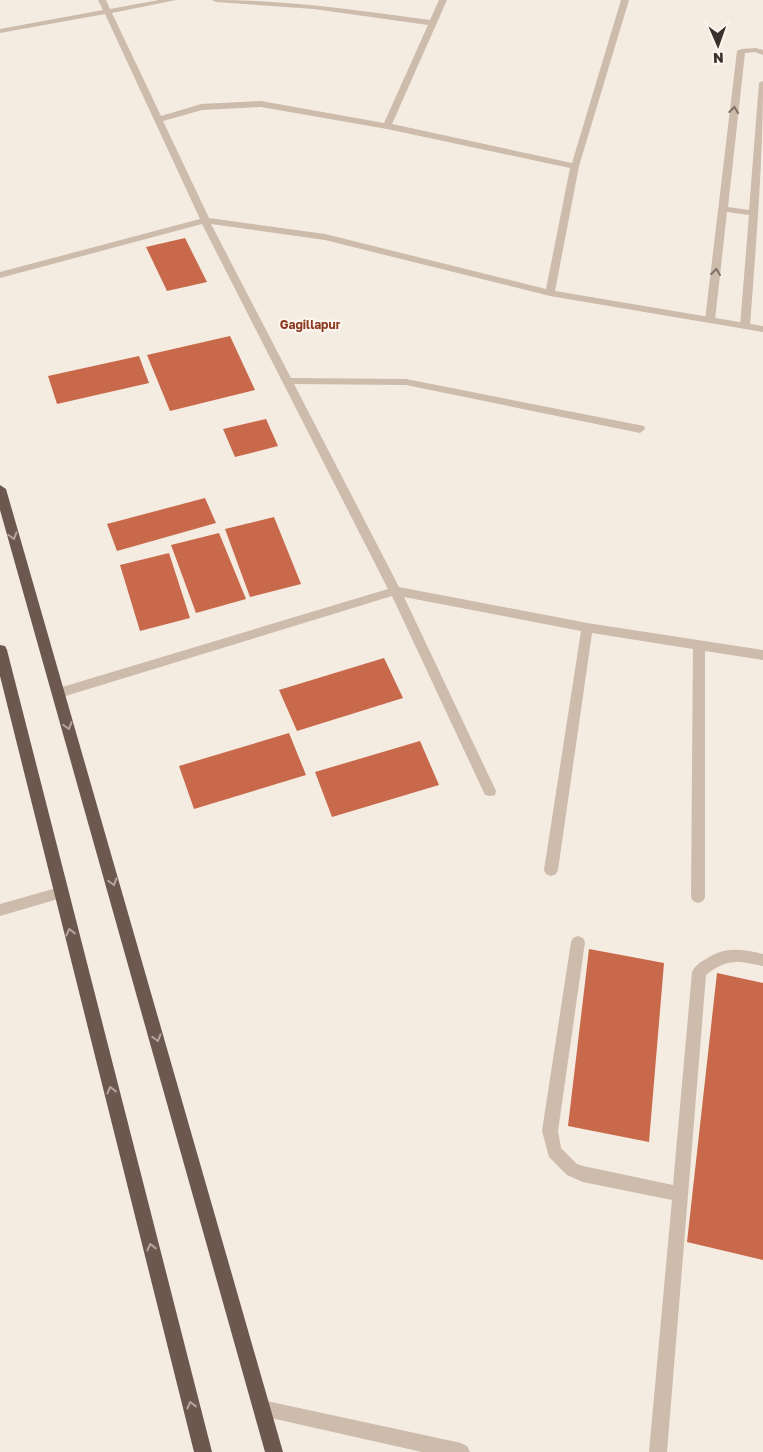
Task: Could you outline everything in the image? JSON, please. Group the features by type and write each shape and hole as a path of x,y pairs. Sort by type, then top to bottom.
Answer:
{"highway":[{"path":"0,489 274,1452"},
{"path":"0,650 203,1452"}],"street":[{"path":"102,0 205,220 395,592 490,791"},
{"path":"0,31 172,0"},
{"path":"216,0 314,7 434,23"},
{"path":"387,126 443,0"},
{"path":"550,292 575,166 624,0"},
{"path":"710,320 742,51 756,50 763,52"},
{"path":"745,326 763,83"},
{"path":"157,120 201,107 262,104 387,126 575,166"},
{"path":"723,209 754,213"},
{"path":"0,275 205,220 325,237 550,292 763,329"},
{"path":"288,381 406,382 640,429"},
{"path":"59,693 395,592 588,628 763,655"},
{"path":"552,870 588,628"},
{"path":"698,897 699,646"},
{"path":"0,910 60,893"},
{"path":"578,942 550,1132 554,1152 572,1170 583,1174 680,1194"},
{"path":"658,1452 699,972 716,958 734,954 763,960"},
{"path":"262,1408 461,1452"}],"building":[{"path":"185,238 207,282 167,291 146,247"},
{"path":"230,336 255,390 170,411 147,355"},
{"path":"139,356 149,383 57,404 48,376"},
{"path":"266,419 278,446 235,457 223,429"},
{"path":"205,498 216,523 117,551 107,524"},
{"path":"274,517 301,584 250,597 225,529"},
{"path":"219,533 246,599 196,613 171,545"},
{"path":"169,553 190,618 140,631 120,565"},
{"path":"384,658 403,698 297,731 279,690"},
{"path":"289,733 306,775 194,809 179,766"},
{"path":"420,741 439,785 332,817 315,772"},
{"path":"589,949 664,963 649,1142 568,1126"},
{"path":"717,973 763,983 763,1260 687,1242"}],"district":[{"name":"Gagillapur","path":"310,325"}]}
